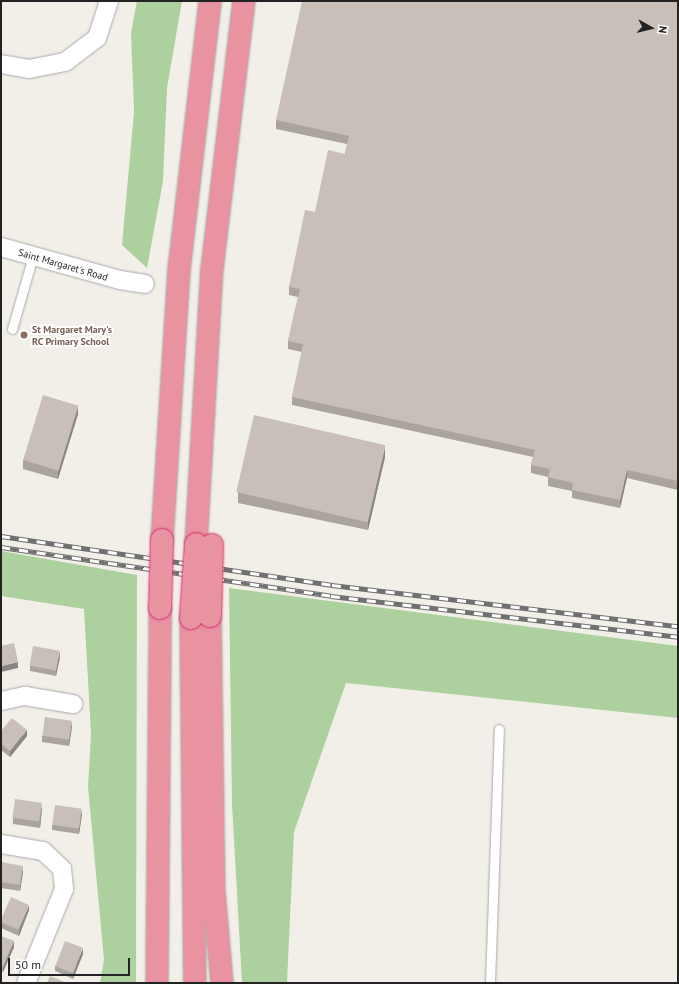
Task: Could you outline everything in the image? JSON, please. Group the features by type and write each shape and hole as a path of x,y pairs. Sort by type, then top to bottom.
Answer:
{"highway":[{"path":"157,983 160,608 162,540 175,310 210,1"},
{"path":"195,983 201,617 204,545 204,391 212,269 244,1"},
{"path":"201,617 214,892 222,983"}],"street":[{"path":"1,64 29,69 65,62 97,38 109,1"},
{"name":"Saint Margaret's Road","path":"1,247 33,256 127,274 144,284"},
{"path":"1,701 25,696 73,704"},
{"path":"1,844 43,851 62,870 64,889 26,983"}],"lane":[{"path":"12,329 33,256"},
{"path":"490,983 499,729"}],"green space":[{"path":"137,1 182,1 167,88 163,181 147,268 122,245 134,112 131,33"},
{"path":"1,551 137,575 136,983 100,983 104,960 88,787 91,734 84,609 1,596"},
{"path":"229,588 678,646 678,718 346,683 294,832 287,983 242,983 232,804"}],"building":[{"path":"302,1 678,1 678,481 627,470 620,500 572,490 573,483 548,477 550,469 531,465 535,450 292,397 303,344 288,341 300,289 289,287 305,210 315,212 328,150 345,154 349,136 276,120"},
{"path":"43,395 78,406 59,471 23,460"},
{"path":"254,415 386,445 368,522 236,492"},
{"path":"14,643 18,662 1,666 1,646"},
{"path":"33,646 60,651 56,670 30,666"},
{"path":"45,717 72,721 69,740 42,736"},
{"path":"12,718 27,730 10,751 1,744 1,731"},
{"path":"15,799 42,803 39,822 12,818"},
{"path":"55,805 82,809 79,829 52,825"},
{"path":"1,862 23,866 20,885 1,882"},
{"path":"11,897 29,905 18,930 1,922"},
{"path":"1,936 14,941 3,967 1,966"},
{"path":"65,941 83,948 73,973 55,966"},
{"path":"50,976 67,983 47,983"}],"railway":[{"path":"1,536 332,585 678,626"},
{"path":"1,547 331,596 678,637"}],"place":[{"name":"St Margaret Mary's RC Primary School","path":"24,335"}]}
